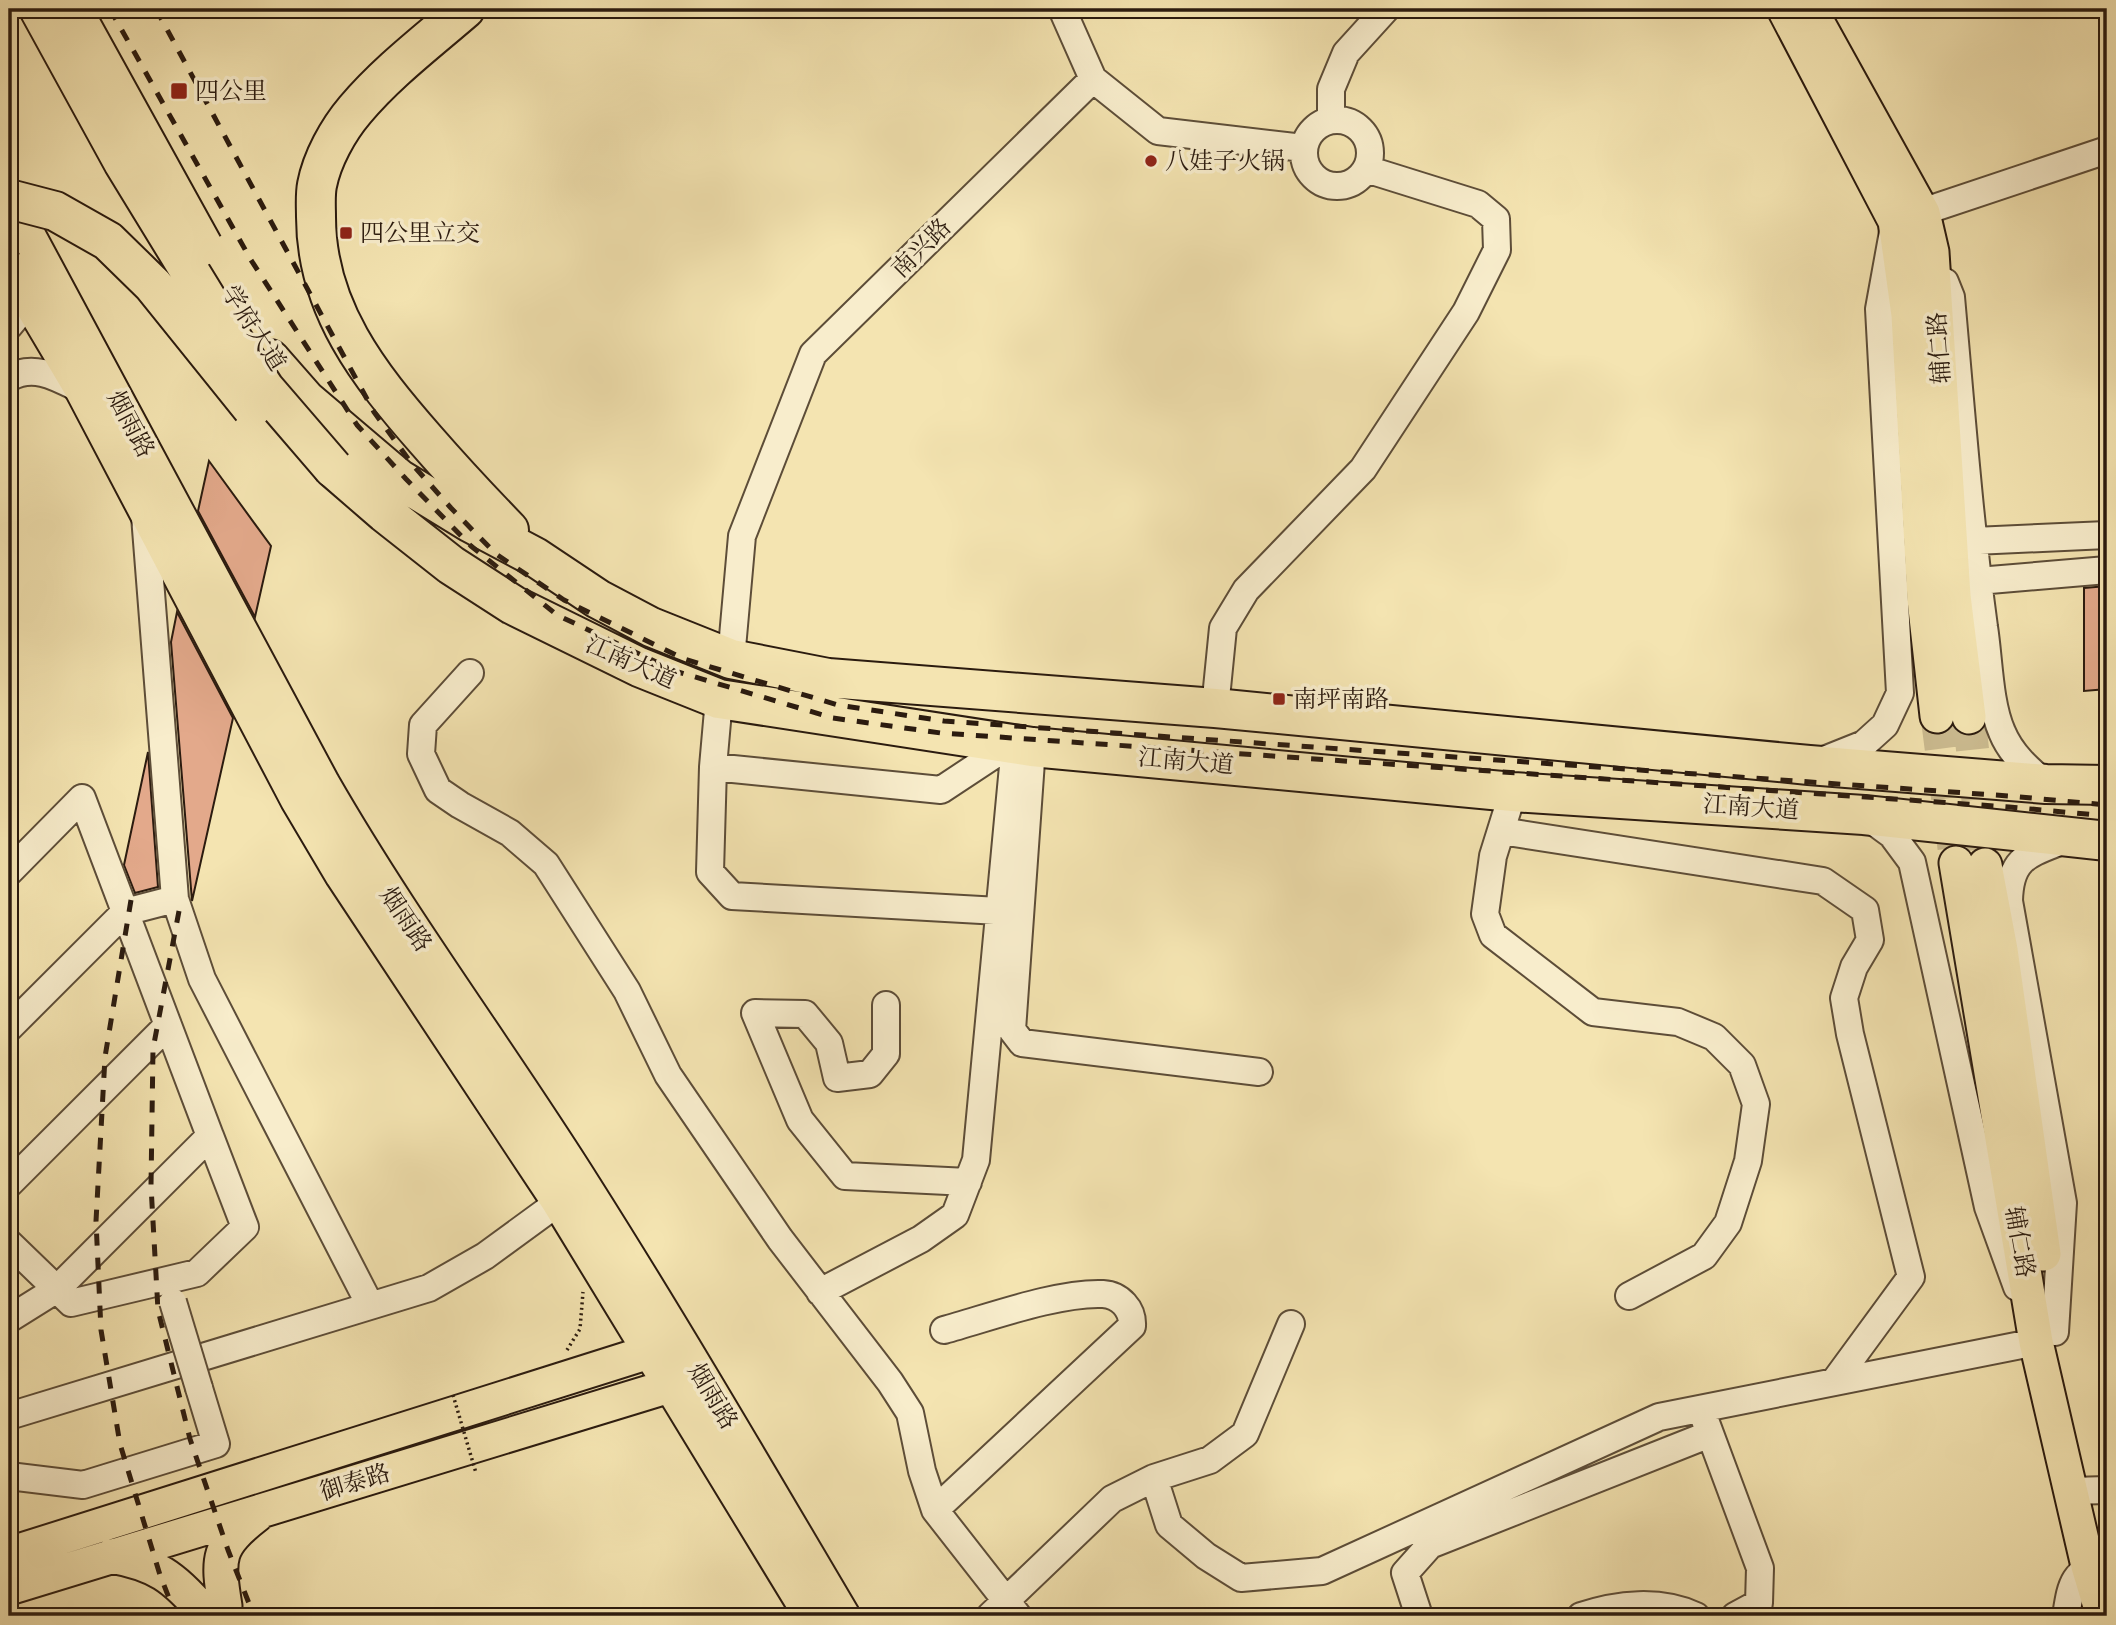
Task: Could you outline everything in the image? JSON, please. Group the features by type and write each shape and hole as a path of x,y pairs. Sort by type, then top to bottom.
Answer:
{"highway":[{"name":"学府大道","path":"39,9 123,162 211,306 265,388 332,468"},
{"name":"学府大道","path":"72,9 231,296 270,359 306,400 399,479 471,523 535,557"},
{"path":"465,9 354,110 331,147 316,186 316,232 322,275 337,317 372,376 468,488 535,557"},
{"path":"9,199 55,211 108,241 153,285 251,408 332,468"},
{"name":"江南大道","path":"332,468 451,565 513,605 627,662 719,699 1019,746 1513,792 1864,815 2096,840"},
{"name":"江南大道","path":"535,557 608,605 651,627 731,659 828,678 1215,708 1809,765 2046,784 2107,785"}],"main road":[{"name":"辅仁路","path":"1784,9 1909,217 1932,251 1954,596 1953,717 1924,599 1908,315 1909,217 1810,9"},
{"name":"烟雨路","path":"9,199 323,784 686,1381 811,1616"},
{"name":"烟雨路","path":"14,293 82,390 297,799 342,876 571,1193"},
{"name":"辅仁路","path":"1970,864 2046,1337 2089,1490 2100,1564 2103,1616"},
{"name":"御泰路","path":"9,1554 666,1347"},
{"name":"烟雨路","path":"686,1381 843,1616"},
{"name":"御泰路","path":"9,1588 686,1381"},
{"path":"216,1612 219,1570 224,1548 243,1526 264,1510"},
{"path":"186,1534 216,1612"},
{"path":"111,1556 151,1566 170,1576 216,1612"}],"street":[{"path":"1062,9 1093,79 1158,131 1303,148"},
{"path":"1331,119 1331,89 1346,52 1386,9"},
{"name":"南兴路","path":"731,659 742,536 813,354 1093,79"},
{"path":"1331,119 1352,123 1361,129 1370,148 1366,169 1351,183 1331,186 1321,183 1307,169 1303,148 1306,138 1313,129 1331,119"},
{"path":"1809,765 1864,744 1885,725 1900,693 1880,309 1909,217 2107,150"},
{"path":"1215,708 1223,628 1246,590 1363,469 1466,313 1497,250 1496,219 1478,204 1366,169"},
{"path":"1932,251 1951,297 1978,582 1995,704 2001,730 2012,750 2046,784"},
{"path":"9,378 21,371 49,373 82,390"},
{"path":"145,508 174,899 202,979 370,1305"},
{"path":"1974,541 2107,535"},
{"path":"1978,582 2107,570"},
{"path":"470,673 423,725 421,754 438,790 460,806 510,833 546,864 627,991 668,1075 780,1239 890,1382 909,1413 922,1471 935,1510 1004,1611 1112,1499 1154,1478 1210,1460 1245,1434 1291,1324"},
{"path":"719,699 713,768 710,872 732,895 999,911"},
{"path":"713,768 941,790 1019,746"},
{"path":"820,1292 921,1239 955,1215 968,1182 976,1160 999,911 1019,746"},
{"path":"1019,746 1012,1030 1022,1043 1259,1072"},
{"path":"1513,792 1493,856 1485,915 1493,935 1593,1012 1678,1022 1714,1037 1742,1065 1756,1104 1748,1161 1728,1223 1704,1256 1629,1296"},
{"path":"9,872 82,799 245,1227 197,1273 169,1292 71,1303 9,1243"},
{"path":"1864,815 1892,835 1912,862 1988,1208 2046,1337"},
{"path":"1501,831 1824,881 1865,910 1870,940 1854,967 1844,998 1850,1034 1911,1277 1834,1382"},
{"path":"2046,1337 2063,1203 2009,901 2010,880 2017,866 2029,854 2096,840"},
{"path":"9,1028 125,912 174,899"},
{"path":"886,1005 886,1054 870,1074 837,1078 830,1042 805,1014 755,1013 800,1120 845,1176 968,1182"},
{"path":"9,1184 168,1025"},
{"path":"9,1319 57,1289 210,1136"},
{"path":"9,1416 429,1288 485,1256 571,1193"},
{"path":"9,1476 83,1485 216,1444 169,1292"},
{"path":"935,1510 1132,1326 1133,1315 1117,1298 1104,1294 1056,1299 944,1330"},
{"path":"1154,1478 1169,1525 1206,1556 1241,1578 1322,1571 1659,1418 2046,1337"},
{"path":"1701,1409 1760,1568 1759,1604 1735,1616"},
{"path":"1419,1616 1405,1573 1430,1545 1710,1434"},
{"path":"2066,1616 2071,1586 2100,1564"},
{"path":"1581,1616 1605,1608 1646,1605 1679,1608 1696,1616"}],"path":[{"path":"566,1351 580,1329 583,1293 577,1281"},
{"path":"453,1395 476,1473"}],"building":[{"path":"209,461 271,546 255,617 198,511"},
{"path":"2107,586 2107,689 2084,691 2084,588"},
{"path":"177,612 233,718 192,901 171,642"},
{"path":"148,752 158,887 135,893 124,865"}],"tunnel":[{"path":"1937,716 1956,863"},
{"path":"1969,717 1985,865"}],"railway":[{"path":"110,9 251,260 357,425 471,546 557,615 675,671 833,718 941,733 2107,816"},
{"path":"156,9 374,412 412,464 496,554 564,600 684,659 838,705 944,721 2107,805"},
{"path":"131,900 105,1057 96,1221 101,1330 120,1444 160,1575 176,1616"},
{"path":"179,911 153,1049 151,1186 158,1310 190,1439 254,1616"}],"place":[{"name":"四公里","path":"179,91"},
{"name":"八娃子火锅","path":"1151,161"},
{"name":"四公里立交","path":"346,233"},
{"name":"南坪南路","path":"1279,699"}]}
